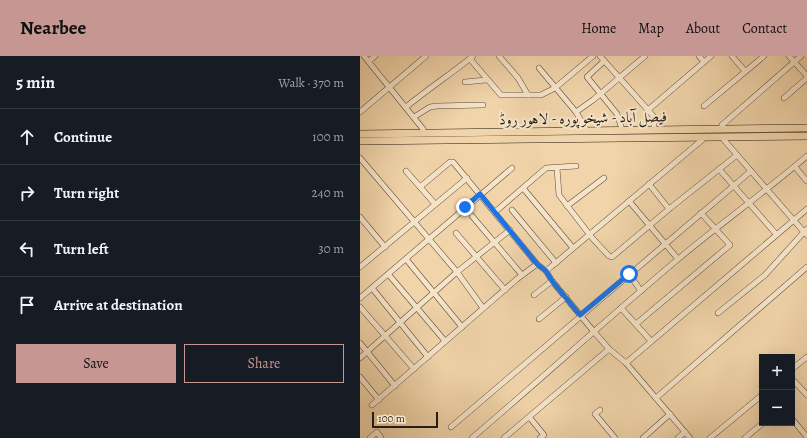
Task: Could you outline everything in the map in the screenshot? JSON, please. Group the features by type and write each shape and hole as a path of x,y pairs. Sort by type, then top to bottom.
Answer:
{"highway":[{"name":"فیصل آباد - شیخو پورہ - لاہور روڈ","path":"360,134 807,128"},
{"name":"فیصل آباد - شیخو پورہ - لاہور روڈ","path":"360,141 807,136"}],"street":[{"path":"364,56 424,129"},
{"path":"369,62 375,56"},
{"path":"360,112 426,56"},
{"path":"498,56 518,78 528,95"},
{"path":"406,107 443,81 472,57 486,80 501,95 541,95 555,88 593,56"},
{"path":"600,56 654,117 654,126"},
{"path":"576,112 645,56"},
{"path":"699,56 704,62"},
{"path":"648,110 712,56"},
{"path":"732,56 745,71"},
{"path":"784,98 807,77 789,56"},
{"path":"722,125 801,56"},
{"path":"704,106 762,57"},
{"path":"604,61 586,77 617,114 621,126"},
{"path":"539,68 576,112 585,127"},
{"path":"465,82 486,80"},
{"path":"414,117 430,107 483,104"},
{"path":"546,271 702,140"},
{"path":"718,313 765,275 806,232 724,140"},
{"path":"558,168 559,195 590,234 609,256 612,257 650,224 737,155"},
{"path":"472,438 595,333 621,308 678,259 749,202 768,190 807,156"},
{"path":"360,158 457,272 483,308"},
{"path":"420,187 450,162 453,162 537,264 546,271 552,281 595,333 609,349 626,363 690,438"},
{"path":"495,212 546,168 576,166"},
{"path":"795,167 807,181"},
{"path":"360,298 428,238 512,168"},
{"path":"719,169 776,234"},
{"path":"406,171 435,204"},
{"path":"451,426 665,242 751,171"},
{"path":"360,266 385,247 467,178"},
{"path":"567,206 604,178"},
{"path":"649,184 669,209"},
{"path":"523,188 573,248"},
{"path":"629,201 678,259"},
{"path":"626,363 651,340 807,209"},
{"path":"512,210 556,263"},
{"path":"636,324 730,245 701,213"},
{"path":"472,216 522,275"},
{"path":"360,217 385,247"},
{"path":"360,358 457,272 510,230"},
{"path":"456,233 505,290"},
{"path":"406,259 462,327"},
{"path":"372,405 483,308 537,264"},
{"path":"656,398 807,267"},
{"path":"389,274 445,341"},
{"path":"629,274 641,291"},
{"path":"534,296 552,281"},
{"path":"372,288 428,356"},
{"path":"539,319 566,297"},
{"path":"360,307 414,369"},
{"path":"621,308 651,340"},
{"path":"360,343 395,386"},
{"path":"504,438 530,418 609,349"},
{"path":"795,367 806,358"},
{"path":"360,377 379,400"},
{"path":"795,382 807,395"},
{"path":"710,438 759,397"},
{"path":"600,410 595,414 615,438"},
{"path":"643,438 670,414"},
{"path":"530,418 544,435 540,438"},
{"path":"795,423 807,437"},
{"path":"745,438 759,426"},
{"path":"370,438 377,432 381,438"},
{"path":"678,438 685,432"}],"route":[{"path":"465,207 480,194 536,260 537,264 546,271 552,281 555,282 580,315 629,274"}]}
